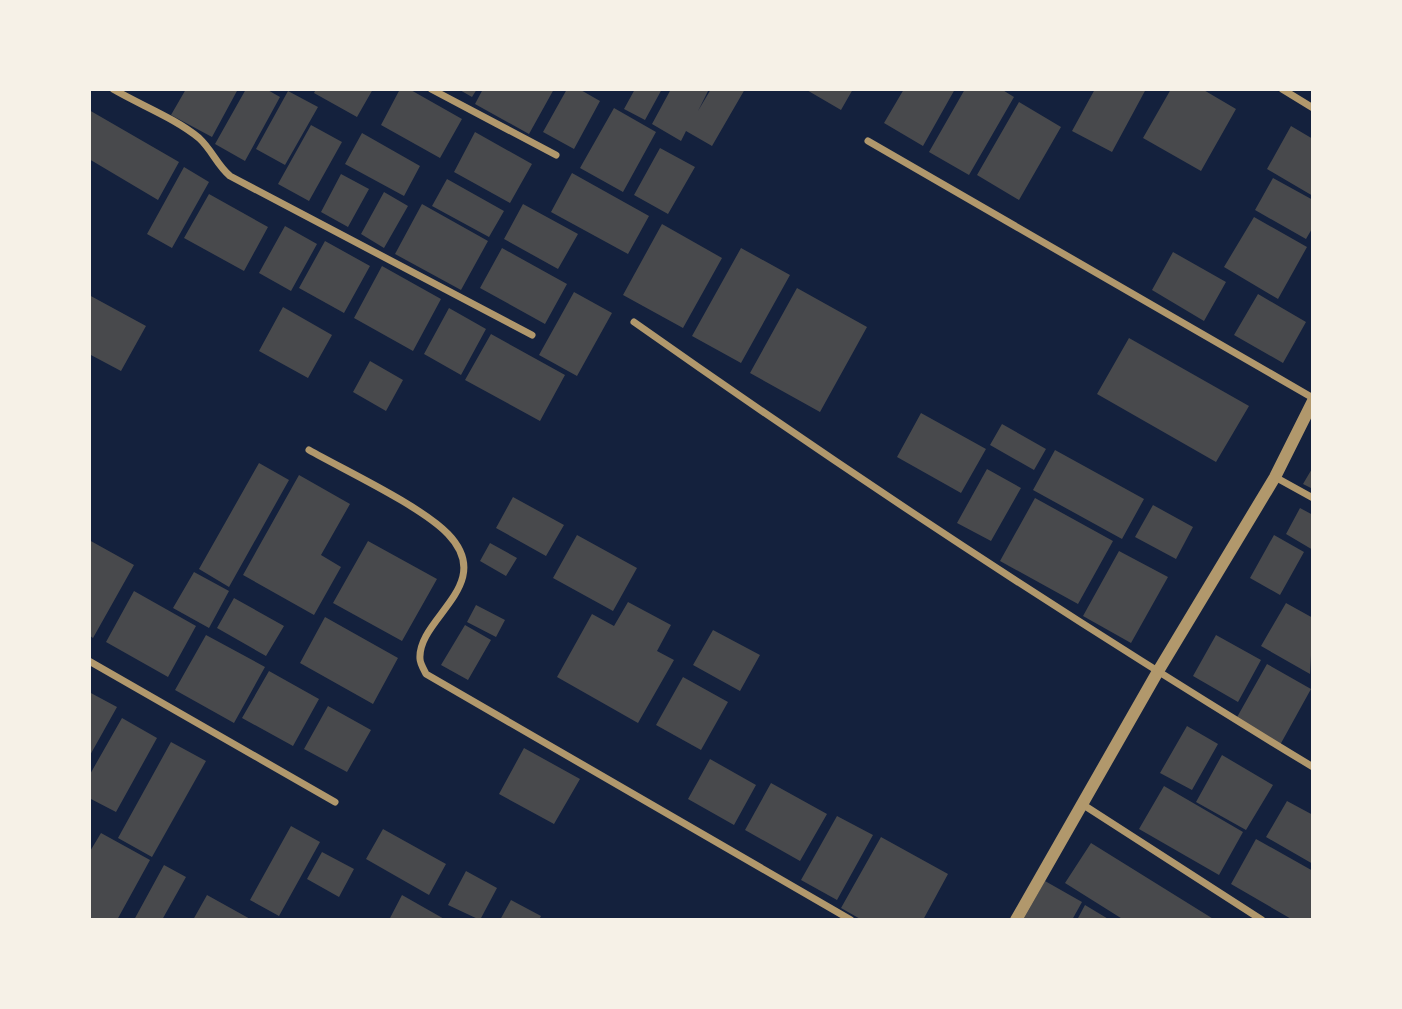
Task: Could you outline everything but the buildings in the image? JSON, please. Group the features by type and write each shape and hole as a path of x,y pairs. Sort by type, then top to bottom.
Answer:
{"street":[{"path":"113,89 197,137 230,176 532,335"},
{"path":"431,89 556,155"},
{"path":"1282,89 1313,108"},
{"path":"868,141 1313,399 1275,477 1157,673 1016,920"},
{"path":"634,323 735,394 1157,673 1313,767"},
{"path":"309,450 436,524 459,549 462,568 460,588 424,641 420,659 426,674 851,920"},
{"path":"1275,477 1313,498"},
{"path":"89,661 335,802"},
{"path":"1082,804 1262,920"}]}
